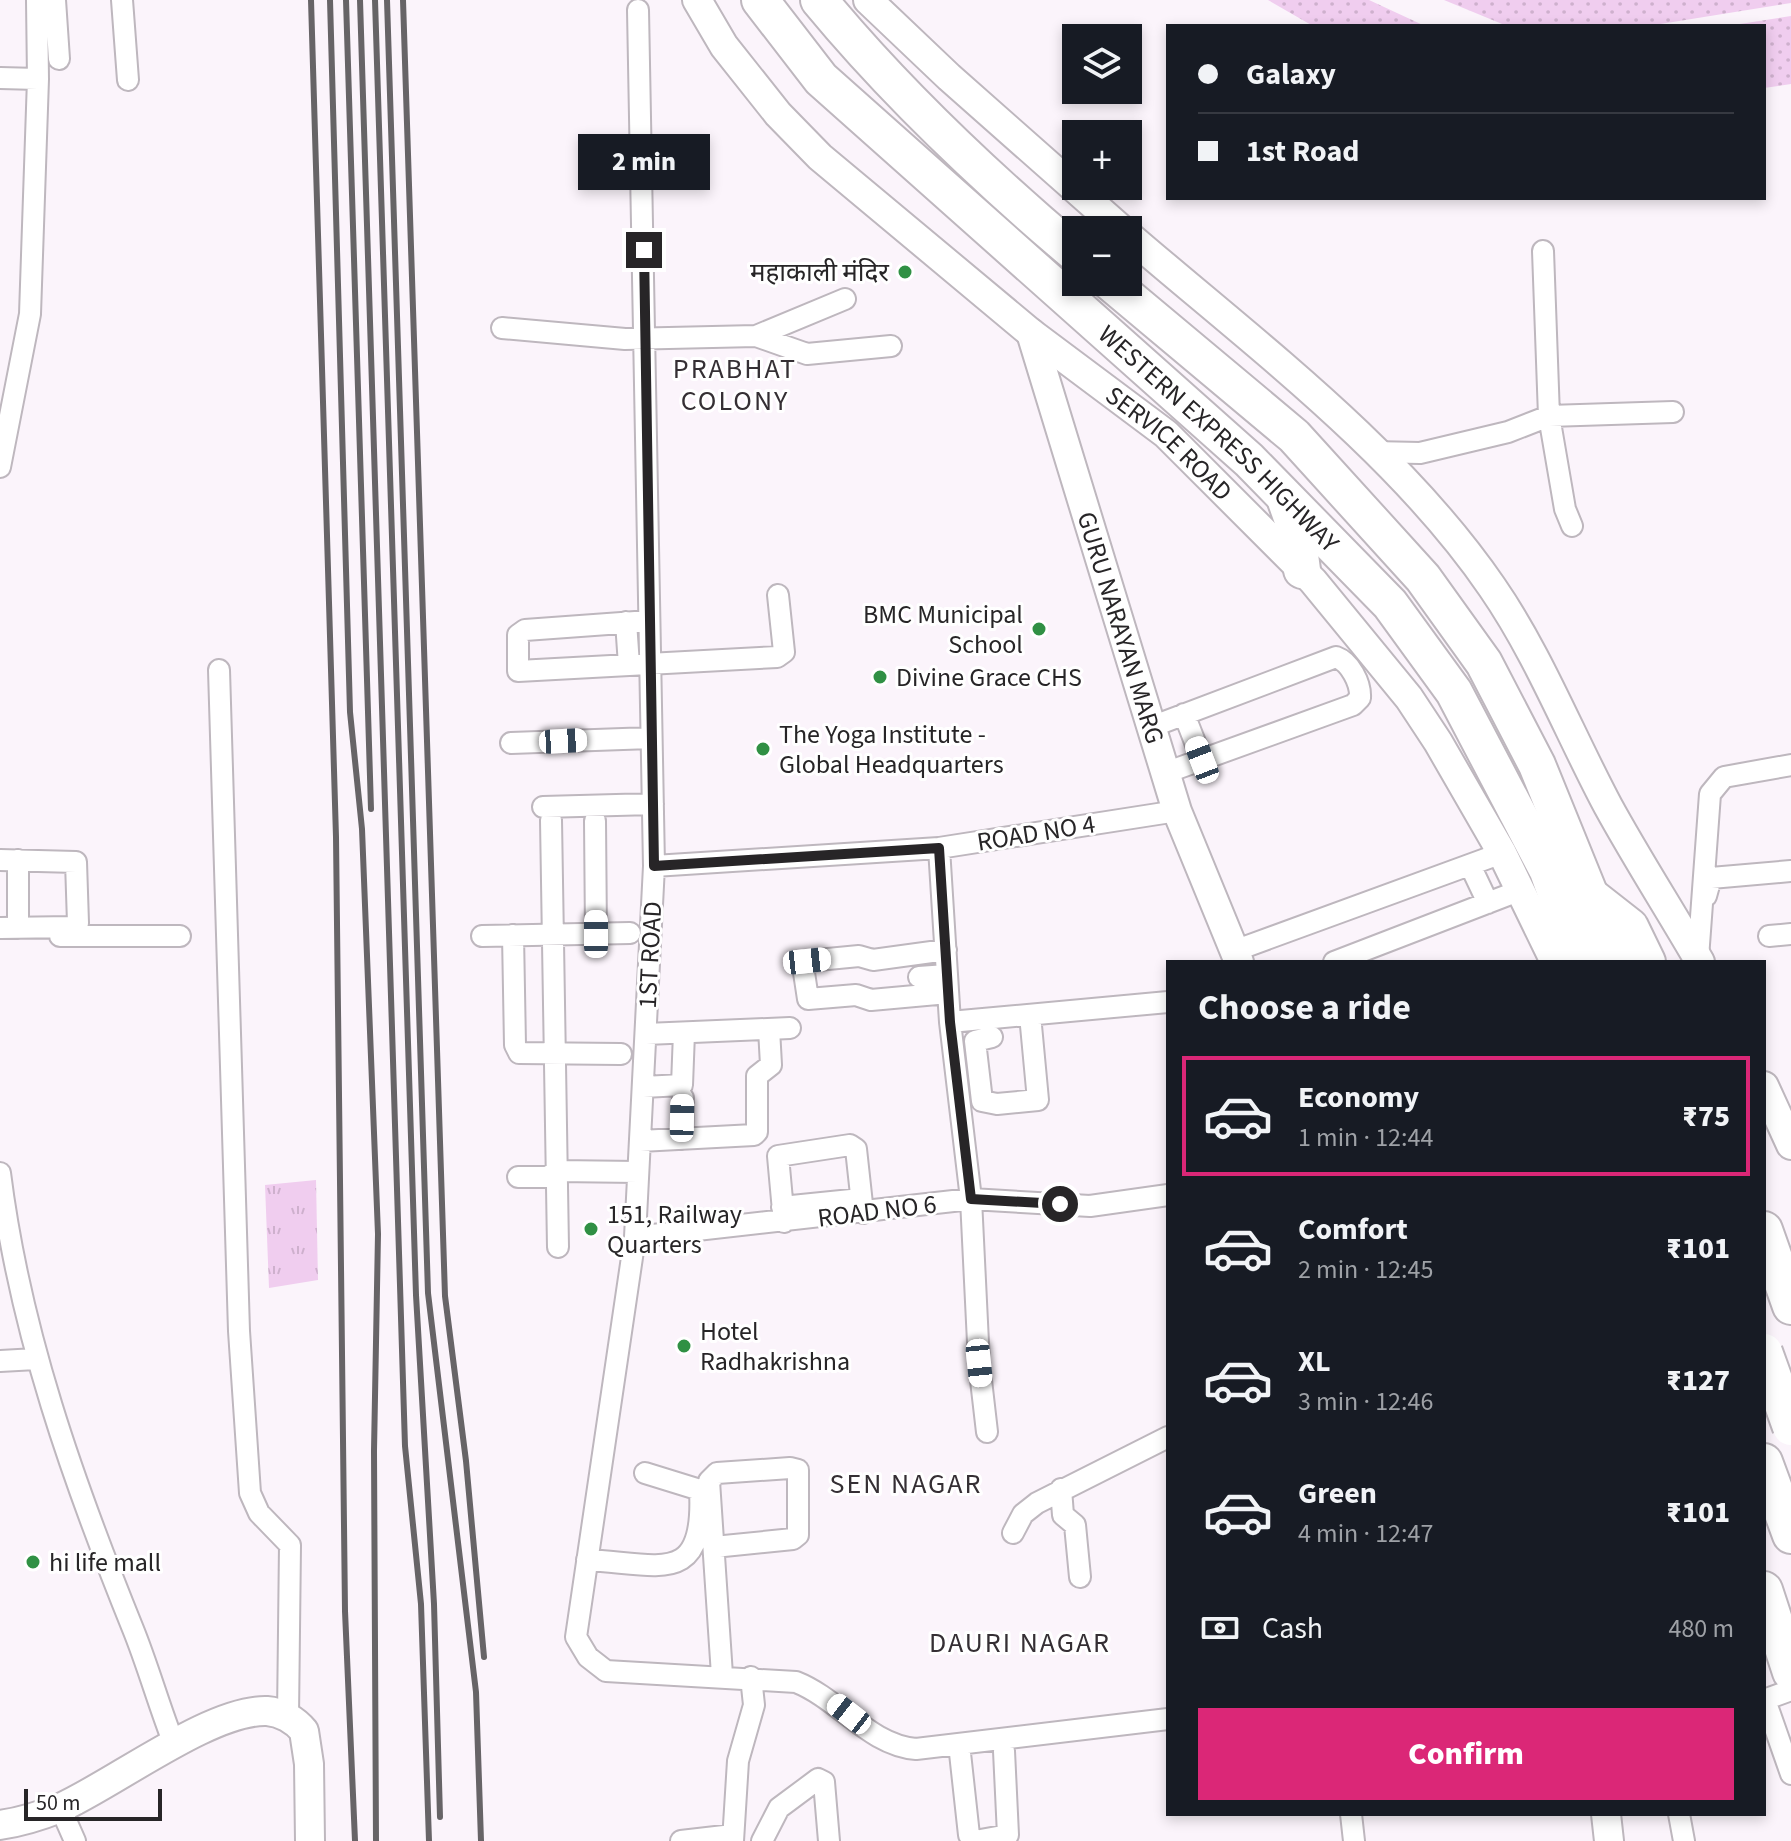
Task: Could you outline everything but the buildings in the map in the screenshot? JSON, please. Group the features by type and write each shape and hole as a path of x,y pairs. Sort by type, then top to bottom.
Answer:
{"highway":[{"name":"WESTERN EXPRESS HIGHWAY","path":"760,0 821,79 1274,488 1390,604 1454,692 1548,871 1576,901"},
{"path":"819,0 857,46 1021,207 1062,242"},
{"name":"WESTERN EXPRESS HIGHWAY","path":"1127,296 1294,436 1423,578 1484,663 1537,765 1576,901"},
{"path":"1274,488 1297,532 1302,570"},
{"path":"1331,544 1332,565 1393,639 1450,723 1582,958"},
{"path":"1576,901 1582,958"},
{"path":"1576,901 1630,927 1646,960"},
{"path":"1766,1236 1791,1306"},
{"path":"1766,1358 1791,1427"},
{"path":"1766,1410 1791,1401"},
{"path":"1766,1467 1791,1535"},
{"path":"1766,1593 1791,1655"},
{"path":"1766,1594 1791,1672"}],"street":[{"path":"0,467 30,314 38,79 37,0"},
{"path":"55,0 59,59"},
{"path":"122,0 128,80"},
{"name":"SERVICE ROAD","path":"697,0 724,46 778,114 820,157 1031,333 1166,434 1302,570 1409,698 1521,890 1582,958"},
{"path":"868,0 938,67 1106,216"},
{"name":"1ST ROAD","path":"638,10 649,621 640,664 651,738 654,866 635,1237 576,1637 588,1657 606,1671 722,1675 796,1682 817,1690 885,1742 900,1748 1166,1719"},
{"path":"0,78 38,79"},
{"path":"1142,247 1373,452 1423,501 1492,586 1543,674 1609,806 1699,960"},
{"path":"1543,251 1549,416 1572,526"},
{"path":"502,328 646,340 756,336 845,299"},
{"name":"GURU NARAYAN MARG","path":"1031,333 1177,811 1236,956"},
{"path":"756,336 807,354 891,346"},
{"path":"1373,452 1420,453 1508,432 1549,416 1673,412"},
{"path":"649,621 525,630 518,635 518,668 521,673 777,657 784,652 778,595"},
{"path":"626,622 640,664"},
{"path":"1151,727 1336,657 1347,663 1360,691 1360,698 1353,705 1165,773"},
{"path":"219,670 239,1331 250,1493 259,1513 290,1545 288,1716"},
{"path":"1184,714 1202,760"},
{"path":"511,743 651,738"},
{"path":"1699,960 1710,794 1724,777 1791,765"},
{"path":"558,1247 553,934 547,814 653,804"},
{"name":"ROAD NO 4","path":"654,866 939,848 1177,811"},
{"path":"595,821 596,934"},
{"path":"939,848 950,1022 971,1199 979,1363 987,1432"},
{"path":"1236,956 1502,853"},
{"path":"9,860 76,862 78,923 72,927 6,930 9,860"},
{"path":"1470,865 1488,903"},
{"path":"1702,897 1708,895 1711,878 1791,871"},
{"path":"1339,960 1521,890"},
{"path":"6,930 180,936"},
{"path":"482,936 630,933"},
{"path":"1769,936 1791,934"},
{"path":"513,935 516,1049 522,1054 621,1054"},
{"path":"946,950 873,960 864,957 804,963 805,995 808,999 856,995 868,999 948,984"},
{"path":"864,957 868,999"},
{"path":"919,977 948,984"},
{"path":"950,1022 1166,1002"},
{"path":"959,1101 981,1098 997,1104 1038,1100 1030,1015"},
{"path":"950,1022 984,1039 981,1098"},
{"path":"646,1034 790,1028"},
{"path":"640,1141 750,1136 757,1132 757,1076 770,1069 769,1029"},
{"path":"643,1087 682,1085 684,1033"},
{"path":"1766,1090 1791,1145"},
{"path":"682,1139 683,1098"},
{"path":"783,1214 778,1156 850,1145 856,1149 862,1206"},
{"path":"518,1177 547,1177 557,1171 638,1172"},
{"path":"0,1173 9,1242 36,1359 96,1537 174,1744"},
{"name":"ROAD NO 6","path":"635,1237 783,1214 862,1206 971,1199 1090,1206 1166,1195"},
{"path":"0,1361 36,1359"},
{"path":"1013,1533 1023,1514 1061,1489 1166,1438"},
{"path":"714,1547 793,1539 798,1535 798,1470 790,1468 711,1476 714,1547 722,1675"},
{"path":"587,1560 673,1564 691,1554 697,1544 700,1490 645,1473"},
{"path":"1061,1489 1063,1515 1075,1525 1080,1577"},
{"path":"681,1841 733,1838 738,1761 753,1714 751,1677"},
{"path":"1766,1700 1791,1690"},
{"path":"1766,1703 1791,1774"},
{"path":"0,1825 60,1807 174,1744 231,1718 267,1711 288,1716 304,1731 309,1764 310,1841"},
{"path":"959,1744 969,1835 975,1841 1008,1835 1004,1751"},
{"path":"762,1841 779,1808 818,1779 824,1782 829,1841"},
{"path":"60,1807 75,1841"},
{"path":"1351,1816 1354,1841"},
{"path":"1679,1816 1684,1841"}],"green space":[{"path":"1268,0 1369,0 1421,24 1310,24"},
{"path":"1444,0 1791,0 1791,3 1660,24 1502,24"},
{"path":"1791,16 1791,84 1766,88 1766,24 1740,24"},
{"path":"316,1180 318,1280 269,1288 265,1185"}],"railway":[{"path":"311,0 336,837 345,1611 355,1841"},
{"path":"330,0 350,712 362,829 378,1234 374,1451 376,1841"},
{"path":"346,0 371,809"},
{"path":"360,0 405,1446 421,1604 429,1841"},
{"path":"375,0 416,1295 434,1604 440,1817"},
{"path":"387,0 428,1293 476,1692 481,1841"},
{"path":"403,0 445,1296 466,1461 484,1657"}],"place":[{"name":"महाकाली मंदिर","path":"905,272"},
{"name":"BMC Municipal School","path":"1039,629"},
{"name":"Divine Grace CHS","path":"880,677"},
{"name":"The Yoga Institute - Global Headquarters","path":"763,749"},
{"name":"151, Railway Quarters","path":"591,1229"},
{"name":"Hotel Radhakrishna","path":"684,1346"},
{"name":"hi life mall","path":"33,1562"}],"district":[{"name":"PRABHAT COLONY","path":"735,385"},
{"name":"SEN NAGAR","path":"906,1484"},
{"name":"DAURI NAGAR","path":"1020,1643"}],"route":[{"path":"644,250 654,866 939,848 950,1022 971,1199 1060,1204"}]}
